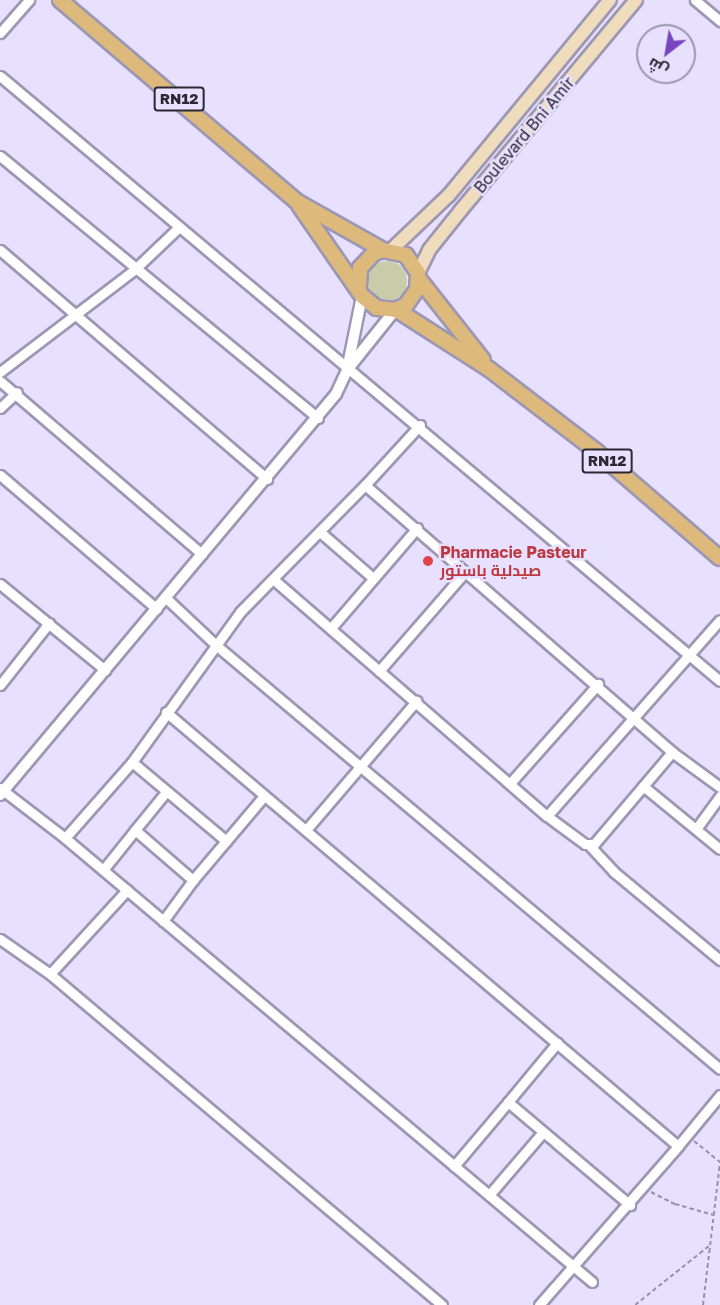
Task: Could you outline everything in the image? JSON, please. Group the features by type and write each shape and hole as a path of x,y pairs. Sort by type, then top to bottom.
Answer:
{"main road":[{"name":"RN12","path":"60,0 296,201 387,250 406,255 418,276 489,369"},
{"name":"Boulevard Bni Amir","path":"387,250 449,195 610,0"},
{"name":"Boulevard Bni Amir","path":"418,276 442,234 636,0"},
{"name":"RN12","path":"296,201 360,292 376,308 396,310 489,369 597,452 720,558"},
{"path":"360,292 360,267 374,253 387,250"},
{"path":"396,310 413,298 418,276"}],"street":[{"path":"0,33 29,0"},
{"path":"695,0 720,21"},
{"path":"0,76 347,370 420,425 720,681"},
{"path":"0,156 318,418"},
{"path":"0,372 135,269 178,228"},
{"path":"0,250 267,479"},
{"path":"347,370 360,292"},
{"path":"396,310 347,370 318,418 1,791 65,838 592,1282"},
{"path":"0,381 17,392 202,554"},
{"path":"0,408 17,392"},
{"path":"65,838 132,762 240,612 320,532 420,425"},
{"path":"0,475 157,609"},
{"path":"365,485 598,684 672,752 720,787"},
{"path":"331,628 417,528"},
{"path":"320,532 373,578"},
{"path":"379,671 465,572"},
{"path":"273,579 379,671 512,781 547,816 589,845 614,872 720,960"},
{"path":"0,584 105,670"},
{"path":"166,598 217,646 720,1069"},
{"path":"547,816 720,620"},
{"path":"0,685 49,623"},
{"path":"512,781 598,684"},
{"path":"306,830 359,765 416,701"},
{"path":"166,712 678,1146"},
{"path":"589,845 597,843 672,752"},
{"path":"132,762 226,841"},
{"path":"643,786 720,849"},
{"path":"103,870 166,792"},
{"path":"163,921 264,796"},
{"path":"696,829 720,796"},
{"path":"135,830 194,880"},
{"path":"50,974 127,890"},
{"path":"0,939 50,974 442,1305"},
{"path":"454,1166 557,1043"},
{"path":"539,1305 630,1205 720,1095"},
{"path":"508,1102 630,1205"},
{"path":"489,1195 543,1132"}],"path":[{"path":"687,1136 720,1162 703,1305"},
{"path":"645,1187 675,1204 713,1215"},
{"path":"635,1305 709,1246"}],"green space":[{"path":"387,261 395,262 401,267 406,273 406,289 401,295 395,300 387,301 379,300 373,295 368,289 367,281 368,273 373,267 379,262"}],"place":[{"name":"Pharmacie Pasteur صيدلية باستور","path":"428,561"}]}
